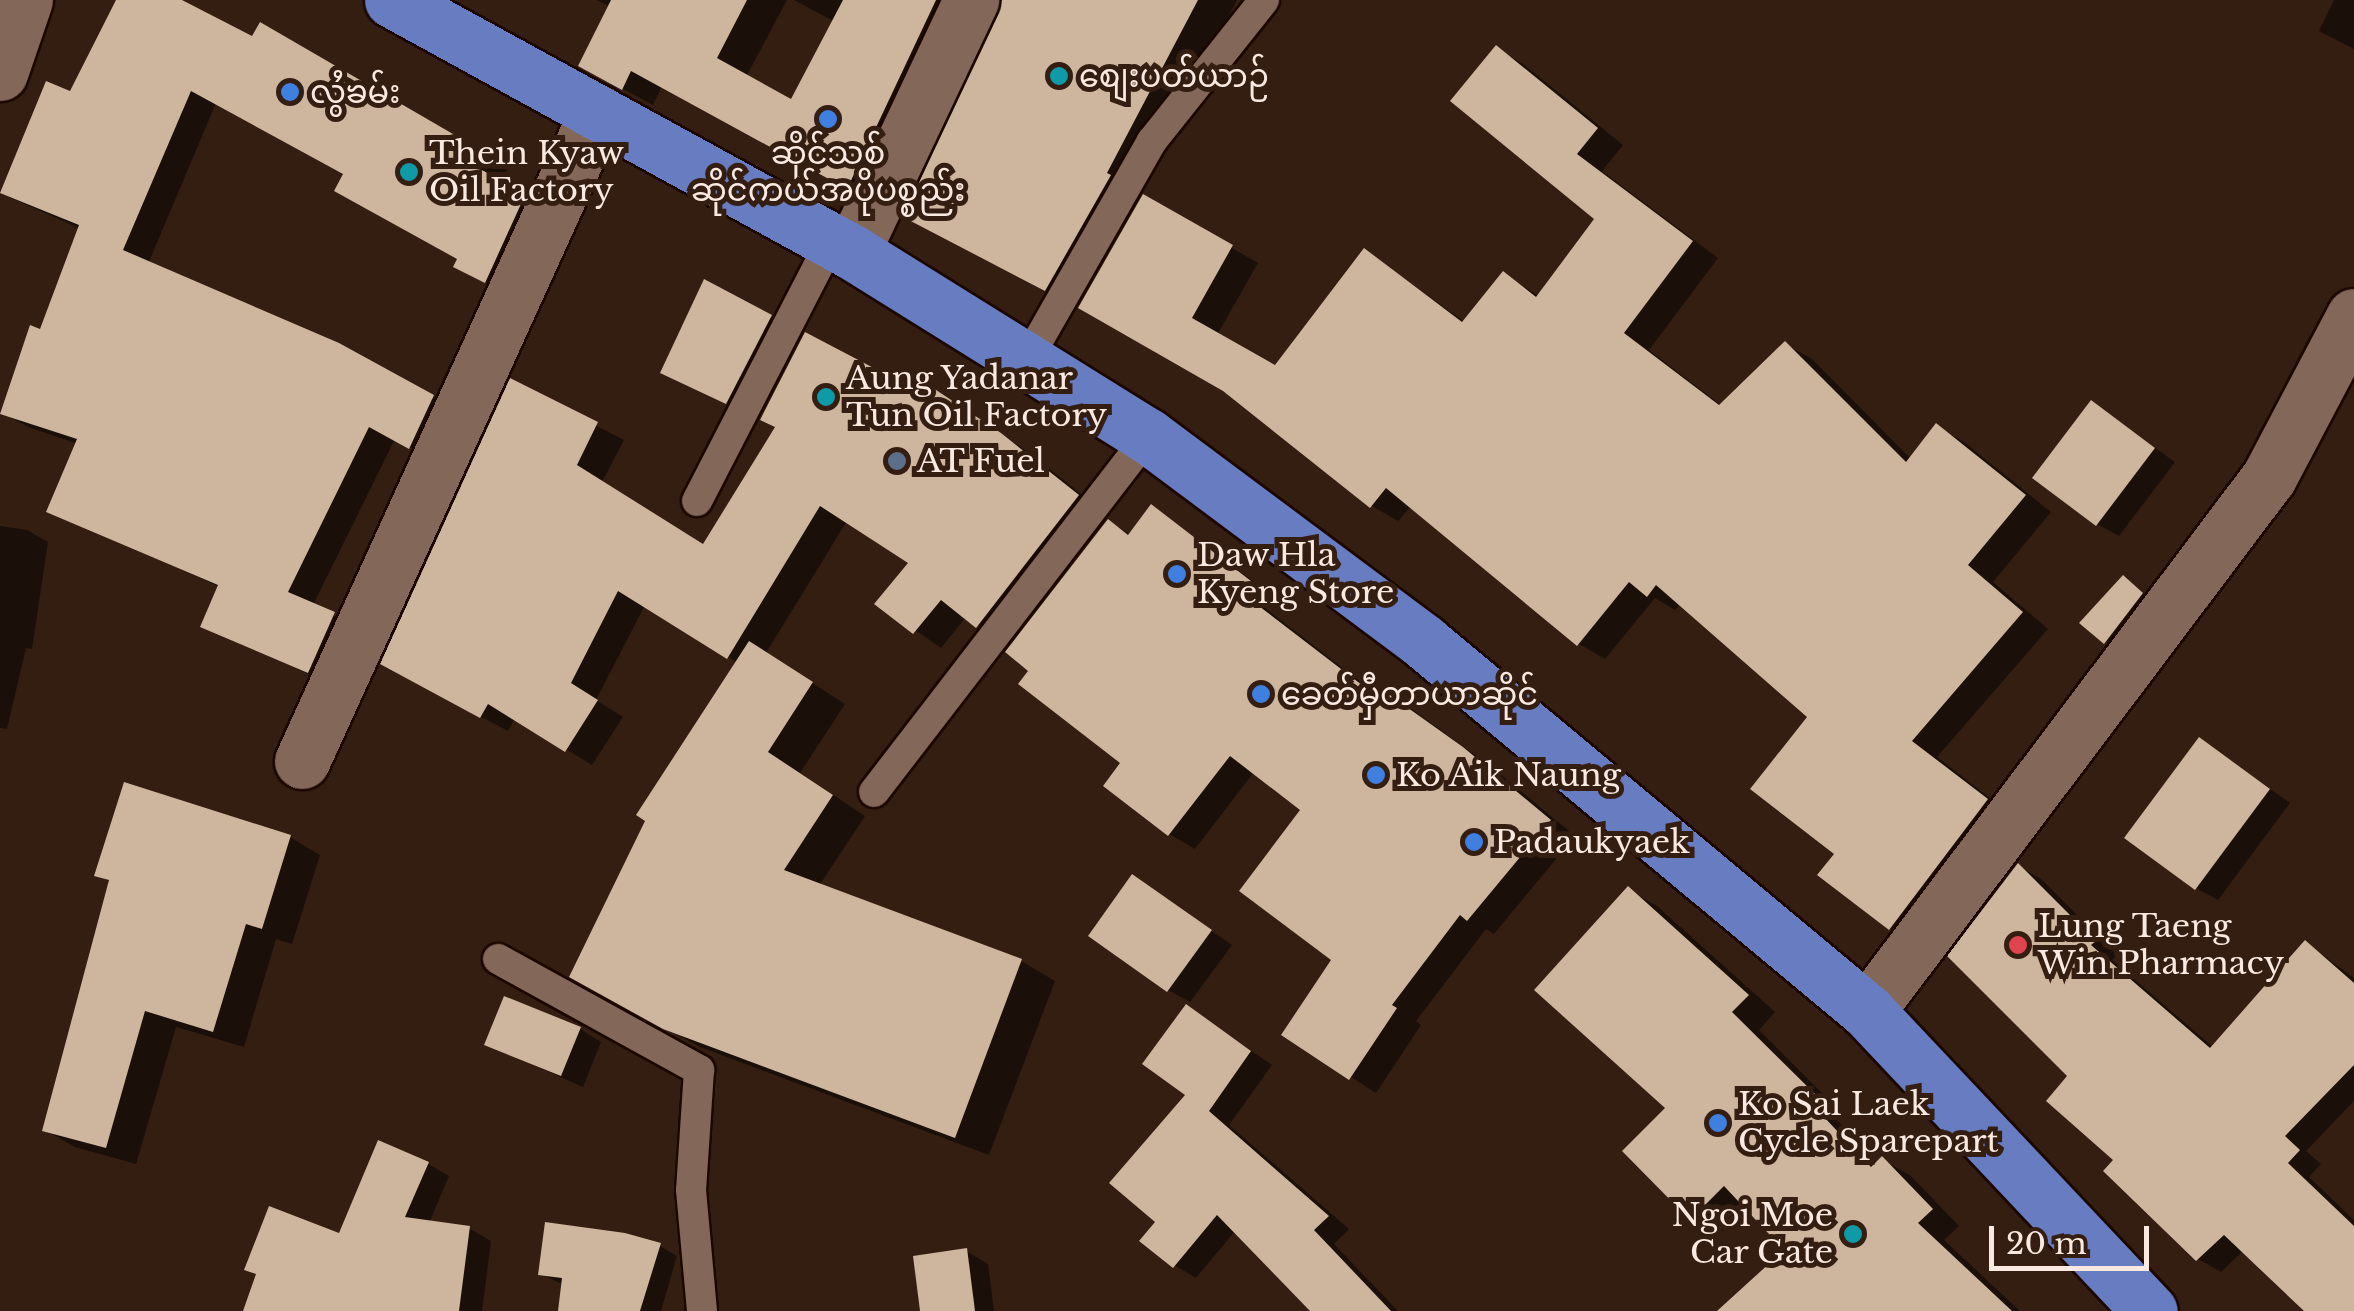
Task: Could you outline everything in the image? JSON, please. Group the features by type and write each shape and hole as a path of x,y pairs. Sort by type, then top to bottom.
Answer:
{"highway":[{"path":"392,0 842,246 1148,436 1424,642 1867,1011 2150,1311"}],"street":[{"path":"0,73 25,0"},
{"path":"842,246 970,0"},
{"path":"302,761 597,112"},
{"path":"1867,1011 2268,477 2354,316"}],"lane":[{"path":"1027,360 1152,140 1264,0"},
{"path":"697,501 842,246"},
{"path":"874,792 1148,436"},
{"path":"498,959 699,1070 691,1190 702,1311"}],"building":[{"path":"116,0 182,0 252,36 260,22 484,152 476,167 526,193 485,283 453,267 457,259 334,191 343,174 191,91 123,250 339,343 434,395 409,449 369,427 288,592 335,612 308,673 200,627 218,585 46,512 77,439 0,414 30,325 40,329 79,225 0,193 46,81 70,91"},
{"path":"611,0 747,0 717,58 791,99 843,0 936,0 847,189 631,71 622,90 578,66"},
{"name":"စျေးပတ်ယာဉ်","path":"1002,0 1198,0 1107,173 1111,175 1045,291 903,217"},
{"path":"1496,45 1598,128 1577,154 1693,241 1624,333 1719,405 1785,341 1906,462 1936,423 2026,495 1968,565 2023,612 1912,741 1988,799 1889,930 1817,875 1834,854 1750,789 1807,717 1656,585 1647,597 1629,582 1577,646 1386,488 1370,508 1223,391 1078,308 1143,194 1233,245 1192,318 1275,365 1364,248 1462,322 1503,271 1536,297 1594,219 1450,101"},
{"path":"704,279 772,315 726,404 660,373"},
{"path":"805,332 908,386 915,376 1001,433 1079,495 976,628 941,600 913,634 874,604 908,563 820,506 727,659 618,591 571,683 598,700 565,752 488,704 480,718 380,664 510,378 598,422 577,465 703,544 775,427 760,420"},
{"path":"2091,400 2155,448 2096,526 2032,478"},
{"path":"1151,504 1251,581 1242,593 1375,695 1380,688 1463,747 1551,820 1467,921 1460,915 1392,1005 1397,1008 1349,1080 1281,1035 1331,960 1239,891 1300,810 1230,756 1168,836 1103,786 1120,763 1018,684 1028,671 1005,652 1108,519 1128,535"},
{"path":"2123,575 2143,593 2104,644 2079,623"},
{"path":"749,641 813,682 768,752 833,795 784,870 1022,959 955,1138 663,1029 569,977 645,821 636,815"},
{"path":"2199,737 2270,789 2195,890 2124,838"},
{"path":"124,782 291,835 262,929 246,924 213,1032 145,1011 106,1148 42,1131 109,880 94,876"},
{"path":"2018,863 2096,941 2091,945 2210,1048 2305,940 2354,983 2354,1065 2285,1136 2300,1150 2288,1163 2354,1226 2354,1311 2304,1311 2224,1235 2196,1261 2103,1171 2113,1160 2046,1101 2067,1076 1947,956"},
{"path":"1132,874 1212,930 1167,992 1088,936"},
{"path":"1628,886 1749,995 1732,1012 1815,1094 1809,1101 1871,1167 1882,1156 1933,1209 1918,1223 2012,1311 1717,1311 1784,1250 1724,1186 1690,1220 1622,1151 1665,1108 1534,990"},
{"path":"504,996 581,1027 561,1076 484,1045"},
{"path":"1186,1004 1251,1051 1209,1111 1329,1216 1314,1230 1391,1311 1310,1311 1217,1215 1173,1268 1139,1241 1155,1222 1109,1183 1185,1095 1142,1064"},
{"path":"378,1140 429,1162 405,1217 470,1226 459,1311 243,1311 256,1274 244,1270 269,1206 339,1233"},
{"path":"545,1222 625,1233 661,1243 640,1311 558,1311 562,1278 538,1275"},
{"path":"967,1248 975,1311 920,1311 913,1256"}],"place":[{"name":"စျေးပတ်ယာဉ်","path":"1059,76"},
{"name":"လွႆၶမ်း","path":"290,92"},
{"name":"ဆိုင်သစ် ဆိုင်ကယ်အပိုပစ္စည်း","path":"828,119"},
{"name":"Thein Kyaw Oil Factory","path":"409,172"},
{"name":"Aung Yadanar Tun Oil Factory","path":"826,397"},
{"name":"AT Fuel","path":"897,461"},
{"name":"Daw Hla Kyeng Store","path":"1177,574"},
{"name":"ခေတ်မှီတာယာဆိုင်","path":"1261,694"},
{"name":"Ko Aik Naung","path":"1376,775"},
{"name":"Padaukyaek","path":"1474,842"},
{"name":"Lung Taeng Win Pharmacy","path":"2018,945"},
{"name":"Ko Sai Laek Cycle Sparepart","path":"1718,1123"},
{"name":"Ngoi Moe Car Gate","path":"1853,1234"}]}
